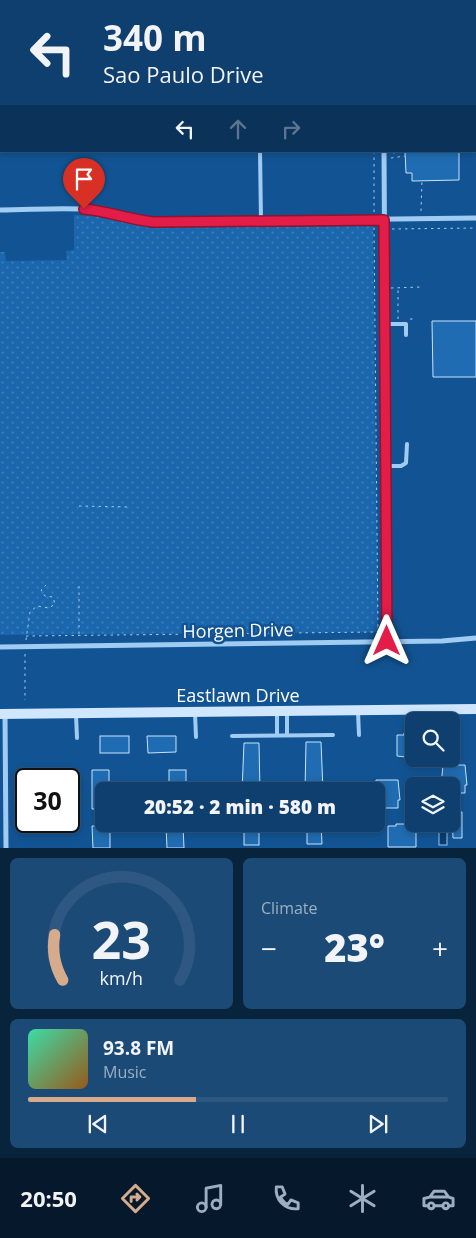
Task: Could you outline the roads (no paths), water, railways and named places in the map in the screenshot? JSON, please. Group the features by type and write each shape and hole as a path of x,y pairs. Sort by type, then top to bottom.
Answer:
{"street":[{"path":"384,152 387,641"},
{"path":"0,210 96,210 154,222 476,218"},
{"name":"Horgen Drive","path":"0,647 442,641 476,638"},
{"name":"Eastlawn Drive","path":"3,714 476,709"},
{"path":"3,714 6,848"}],"lane":[{"path":"260,152 261,221"},
{"path":"385,324 406,324 406,335"},
{"path":"386,466 401,466 406,463 407,444"},
{"path":"277,735 282,710"},
{"path":"282,710 287,735"},
{"path":"358,710 359,735"},
{"path":"196,711 196,737"},
{"path":"76,712 77,738"},
{"path":"232,736 333,735"}]}
